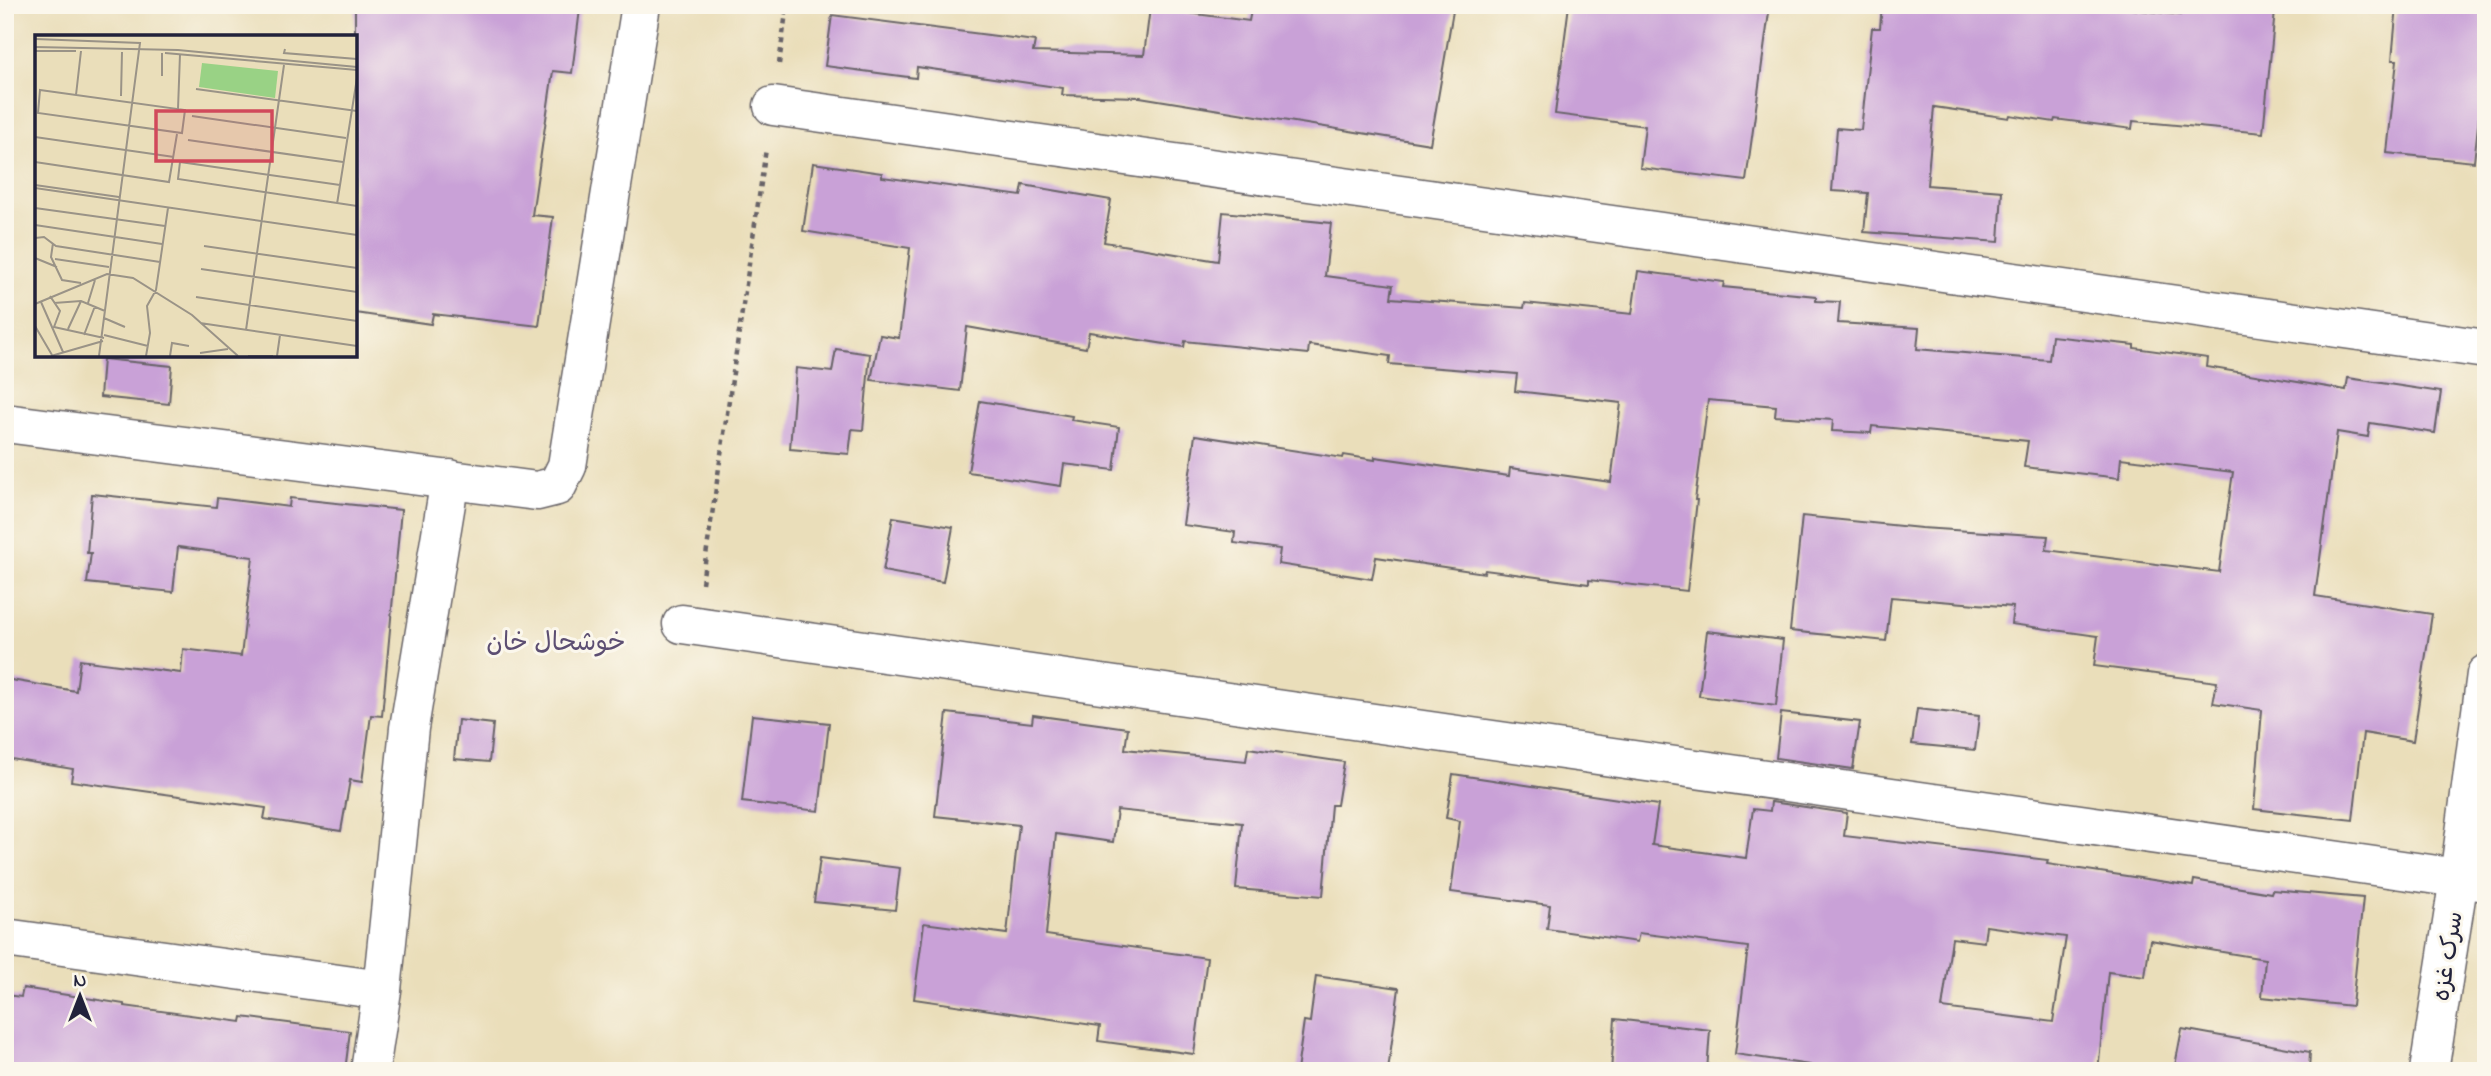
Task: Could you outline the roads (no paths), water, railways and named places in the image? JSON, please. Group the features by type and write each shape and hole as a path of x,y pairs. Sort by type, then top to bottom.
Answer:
{"street":[{"path":"5,423 537,491 557,486 567,466 641,5"},
{"path":"773,106 2486,349"},
{"path":"370,1071 383,990 409,728 450,479"},
{"path":"689,625 2472,880"},
{"name":"سرک غزه","path":"2429,1071 2472,880 2486,674"},
{"path":"5,939 383,990"}],"district":[{"name":"خوشحال خان","path":"556,641"}]}
